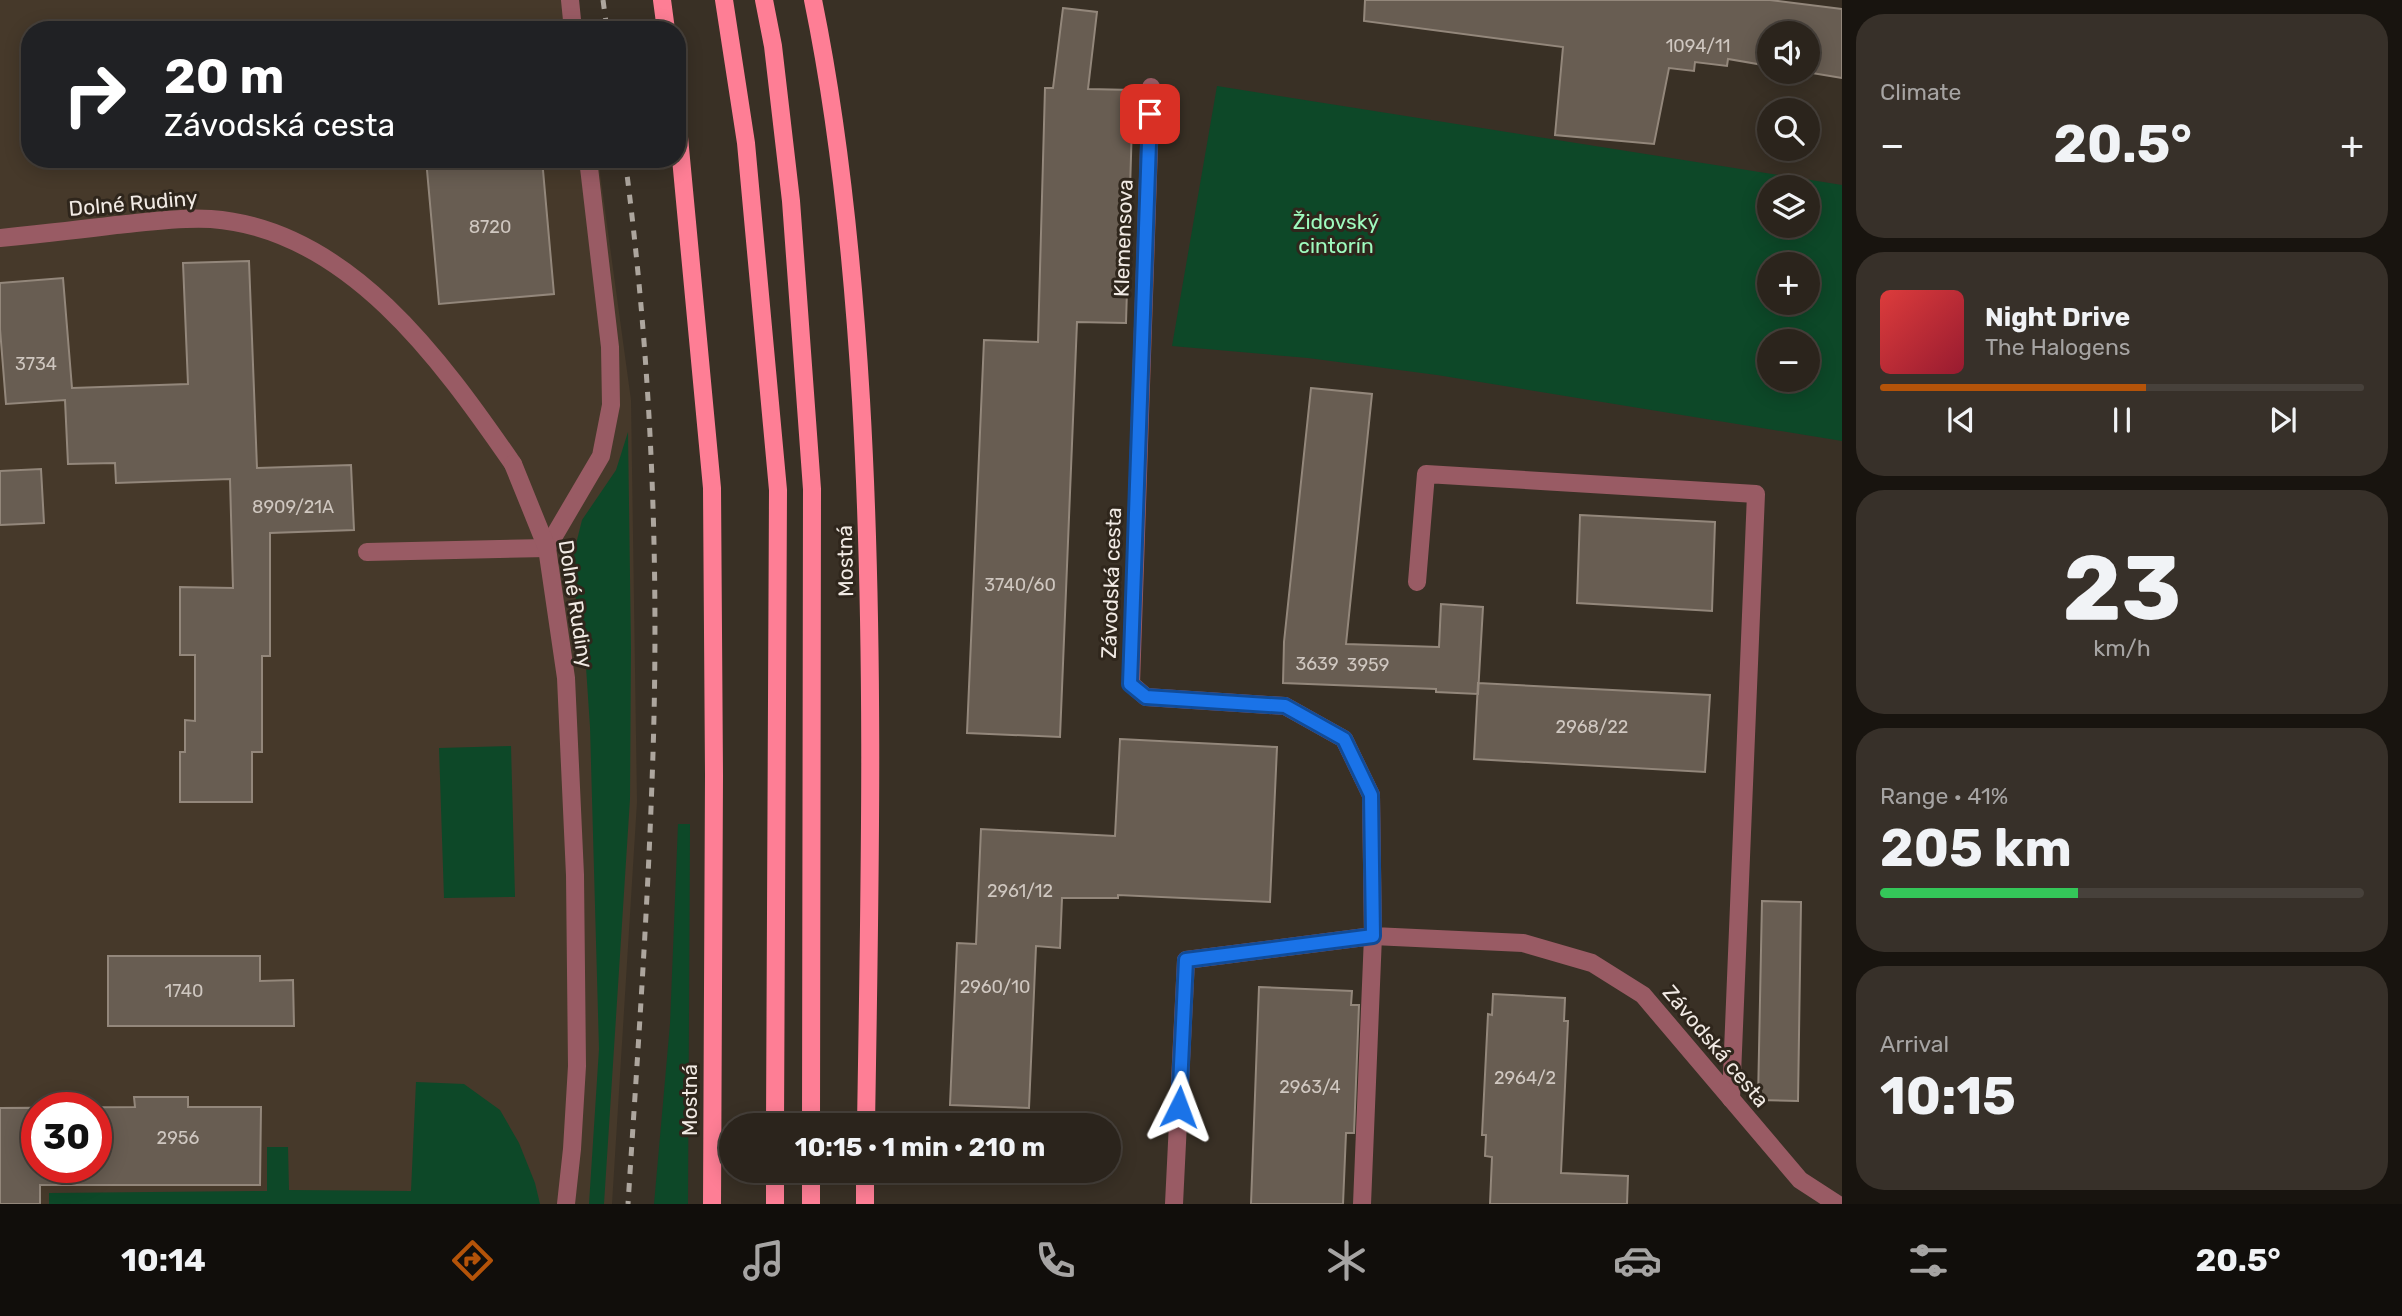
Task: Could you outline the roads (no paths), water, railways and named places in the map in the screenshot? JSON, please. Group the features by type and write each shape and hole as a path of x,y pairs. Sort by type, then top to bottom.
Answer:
{"main road":[{"path":"662,0 665,21"},
{"path":"724,0 746,143 778,490 775,1113"},
{"path":"764,0 773,46 791,201 812,489 811,1113"},
{"name":"Mostná","path":"813,0 844,190 866,487 872,777 866,1113"},
{"name":"Mostná","path":"682,168 712,488 712,1204"},
{"path":"775,1183 775,1204"},
{"path":"811,1183 811,1204"},
{"path":"864,1204 865,1183"}],"street":[{"path":"570,0 572,21"},
{"name":"Klemensova","path":"1142,348 1151,87"},
{"path":"367,552 547,548 600,456 611,405 610,347 589,168"},
{"name":"Dolné Rudiny","path":"0,238 155,221 211,219 264,228 313,249 354,276 425,346 513,464 547,548 566,678 575,875 577,1066 566,1204"},
{"name":"Závodská cesta","path":"1142,348 1130,684 1146,697 1285,706 1344,739 1371,795 1373,936"},
{"path":"1418,582 1426,474 1756,494 1731,1099"},
{"path":"1363,1204 1373,936"},
{"name":"Závodská cesta","path":"1174,1204 1186,960 1373,936 1522,943 1592,963 1643,995 1800,1180 1837,1204"}],"railway":[{"path":"603,0 606,21"},
{"path":"626,168 648,392 655,626 650,835 628,1204"}],"park label":[{"name":"Židovský cintorín","path":"1336,233"}]}
